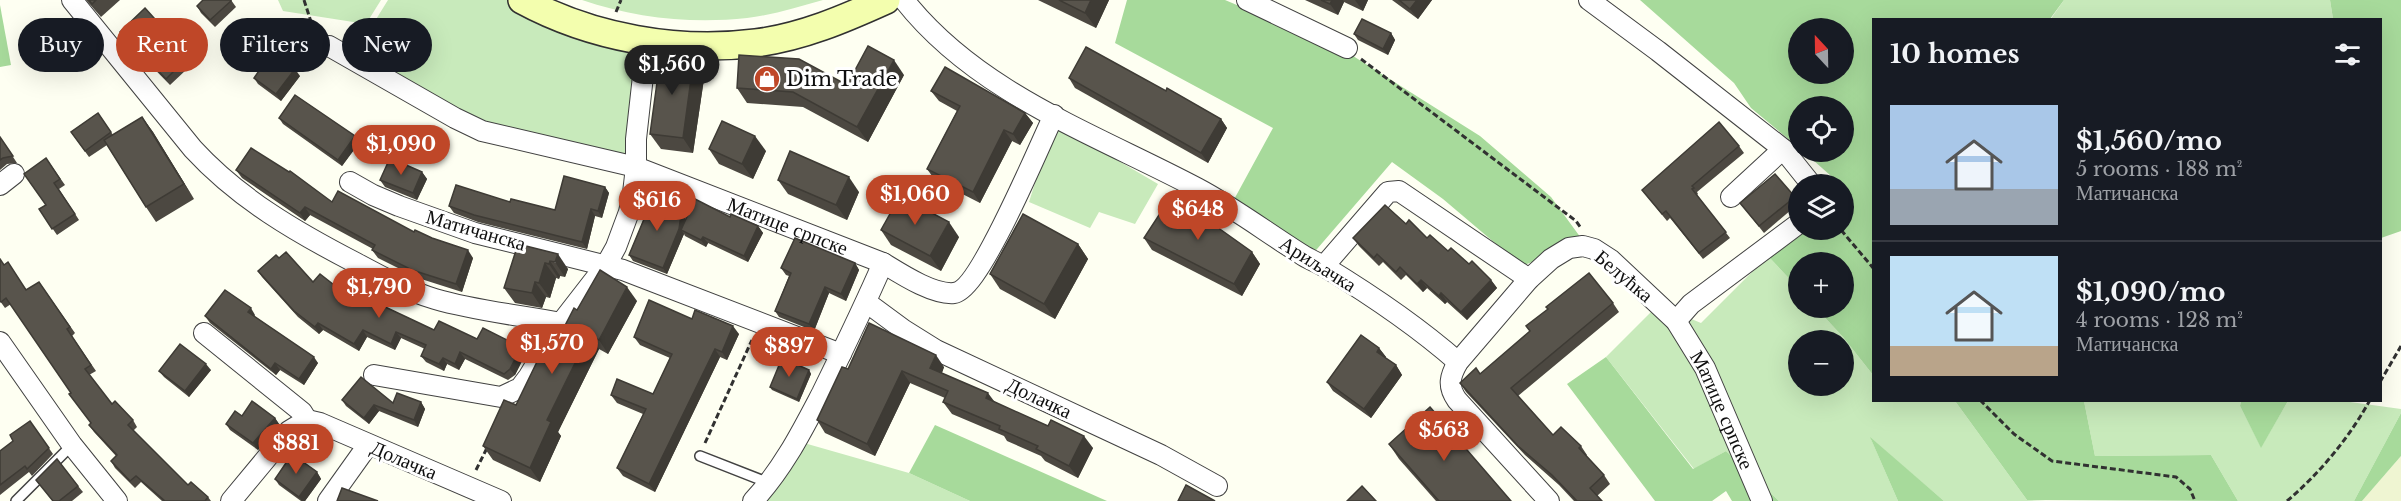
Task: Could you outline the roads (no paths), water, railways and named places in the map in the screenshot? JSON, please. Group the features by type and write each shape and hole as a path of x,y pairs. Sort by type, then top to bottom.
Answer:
{"main road":[{"path":"522,0 594,29 677,44 756,43 822,27 886,0"}],"street":[{"path":"72,0 213,170 238,192 280,221 315,242 409,290 455,304 561,323"},
{"name":"Ариљачка","path":"904,0 962,57 996,82 1054,116 1199,189 1304,256 1324,266 1432,339 1458,362"},
{"path":"1247,0 1347,48"},
{"path":"1589,0 1658,51 1783,150 1803,174"},
{"path":"374,375 501,397 520,388 561,323 606,265 616,247 629,212 636,167 636,140 647,40"},
{"name":"Матице српске","path":"330,47 482,131 636,167 883,263"},
{"path":"753,501 769,483 797,441 883,263 915,281 943,292 955,293 967,286 993,247 1054,116"},
{"path":"1731,197 1783,150"},
{"name":"Матичанска","path":"350,182 399,206 475,232 606,265 687,293 841,354"},
{"path":"1324,266 1388,192 1399,191 1529,279"},
{"path":"1676,321 1690,304 1788,231"},
{"name":"Белућка","path":"1458,362 1529,279 1551,259 1569,248 1583,246 1594,249 1611,261 1676,321"},
{"name":"Долачка","path":"866,302 936,350 1161,455 1217,486"},
{"name":"Матице српске","path":"1676,321 1705,368 1762,501"},
{"name":"Долачка","path":"204,333 302,412 307,420 320,423 492,500"},
{"path":"0,342 72,445 117,501"},
{"path":"1458,362 1450,376 1450,391 1549,501"},
{"path":"231,501 289,431 307,420"},
{"path":"328,501 368,446"}],"lane":[{"path":"16,501 72,445"},
{"path":"700,456 769,483"}],"place":[{"name":"Dim Trade","path":"767,79"}]}
